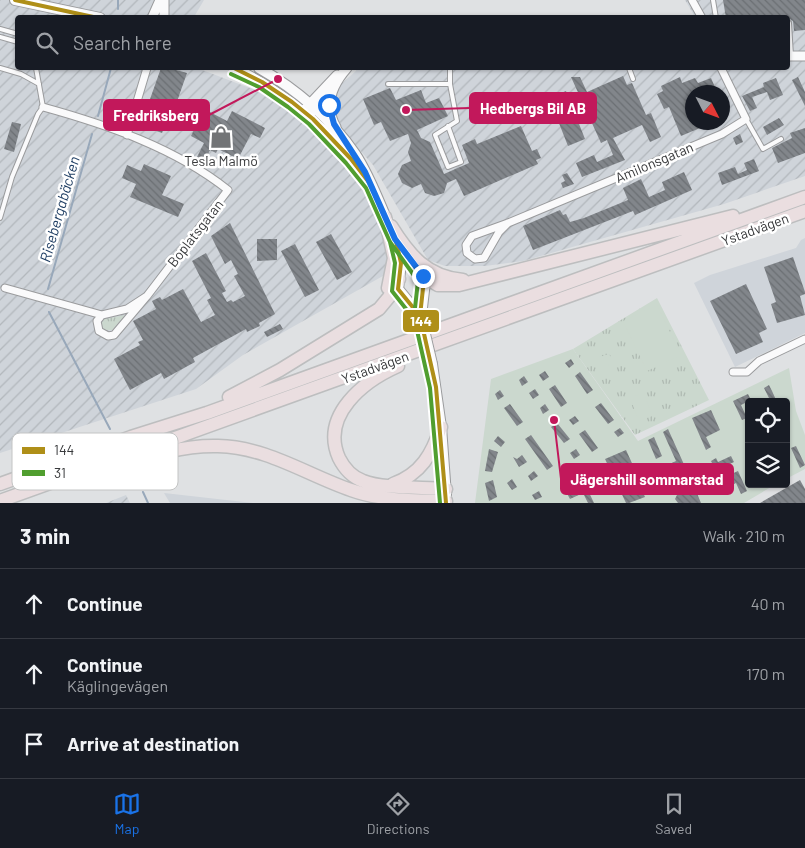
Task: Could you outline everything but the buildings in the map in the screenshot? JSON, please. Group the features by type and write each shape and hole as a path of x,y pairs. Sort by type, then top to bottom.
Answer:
{"highway":[{"path":"422,276 441,286 454,286 548,264 805,197"},
{"name":"Ystadvägen","path":"144,433 207,413 805,197"},
{"name":"Ystadvägen","path":"178,435 480,330 805,211"},
{"path":"386,217 406,248 423,266 442,276 476,281"},
{"path":"356,322 379,303 392,278 393,250 386,217"},
{"path":"138,433 244,390 383,305 399,279"},
{"path":"446,498 390,485 370,484 356,478 340,460 335,446 335,429 344,407 361,388 375,378 395,367 464,339 480,330"},
{"path":"390,485 409,477 424,464 434,448 441,428"},
{"path":"178,450 218,446 250,450 274,458 352,491 387,498 446,498"},
{"name":"Ystadvägen","path":"0,484 12,480"},
{"name":"Ystadvägen","path":"0,501 32,490"},
{"path":"13,497 31,495 46,490"}],"main road":[{"path":"15,0 84,15"},
{"path":"57,10 74,15"},
{"path":"238,70 309,110 342,138 355,154 395,239 401,263 400,292 421,316"},
{"path":"262,70 285,84 351,159 371,185"},
{"path":"395,239 422,276 425,284 421,316 432,364 441,428 446,498"},
{"path":"399,279 409,271 417,272 422,276"}],"street":[{"path":"153,15 160,0"},
{"path":"164,0 164,15"},
{"path":"692,0 700,15"},
{"path":"790,56 805,56"},
{"path":"127,135 146,70"},
{"path":"309,110 331,80 344,70"},
{"path":"309,110 333,89 346,70"},
{"path":"723,70 746,119"},
{"path":"333,89 329,105 330,112 342,138"},
{"name":"Boplatsgatan","path":"43,108 127,135 194,165 228,190 146,296 118,332 112,336 102,334 97,328 97,321 102,315 127,309 146,296"},
{"name":"Amilonsgatan","path":"508,223 499,232 484,258 475,259 467,253 466,244 472,236 508,223 722,134 746,119"},
{"path":"5,288 102,315"},
{"path":"733,372 747,372 758,361 805,339"}],"lane":[{"path":"713,0 716,15"},
{"path":"0,29 15,33"},
{"path":"0,37 15,41"},
{"path":"0,68 21,74 39,84"},
{"path":"0,218 12,177 38,114 43,108 36,70"},
{"path":"448,126 461,162 448,167 435,135 448,126 457,121 450,84 450,70"},
{"path":"630,70 633,79"},
{"path":"388,84 450,84"},
{"path":"746,119 763,149 780,139"}],"shaded area":[{"path":"0,0 204,0 195,15 15,15 15,70 202,70 255,90 301,119 328,142 358,177 386,238 390,272 243,355 196,389 61,433 12,433 12,449 0,453"},
{"path":"685,0 805,0 805,176 724,204 523,261 485,266 445,266 428,260 373,165 344,132 334,111 333,101 338,87 356,70 790,70 790,15 694,15"},
{"path":"805,238 805,333 735,367 694,283 710,275 796,248 801,240"},
{"path":"164,493 253,503 170,503"},
{"path":"126,495 130,503 106,503"}],"green space":[{"path":"657,298 709,400 635,435 573,349"},
{"path":"657,305 681,355 647,371 623,321"},
{"path":"125,315 113,330 103,330 101,324 104,319"},
{"path":"573,349 638,441 789,368 796,411 805,435 805,469 790,477 790,398 745,398 745,488 769,488 744,503 475,503 491,379"},
{"path":"609,354 613,361 612,364 605,366 599,357"},
{"path":"644,393 652,416 639,421 630,398"}],"waterway":[{"name":"Risebergabäcken","path":"118,0 118,9"},
{"name":"Risebergabäcken","path":"98,116 110,70"},
{"name":"Risebergabäcken","path":"48,289 92,134"},
{"name":"Risebergabäcken","path":"49,312 110,429"},
{"name":"Risebergabäcken","path":"143,492 148,503"}],"transit line":[{"name":"144","path":"15,0 84,15"},
{"name":"144","path":"238,70 262,82 292,102 313,119 351,159 371,185 395,239 424,279 420,316 436,387 446,503"},
{"name":"31","path":"231,74 259,87 288,107 309,124 346,163 366,188 390,242 418,281 414,317 430,388 440,503"},
{"name":"144","path":"396,241 401,263 398,289 420,316 423,326"},
{"name":"31","path":"390,242 395,263 392,291 414,319 417,328"}],"place":[{"name":"Fredriksberg","path":"278,79"},
{"name":"Hedbergs Bil AB","path":"406,110"},
{"name":"Tesla Malmö","path":"221,137"},
{"name":"Jägershill sommarstad","path":"554,420"}],"route":[{"path":"329,105 334,124 365,172 395,239 423,276"}]}
